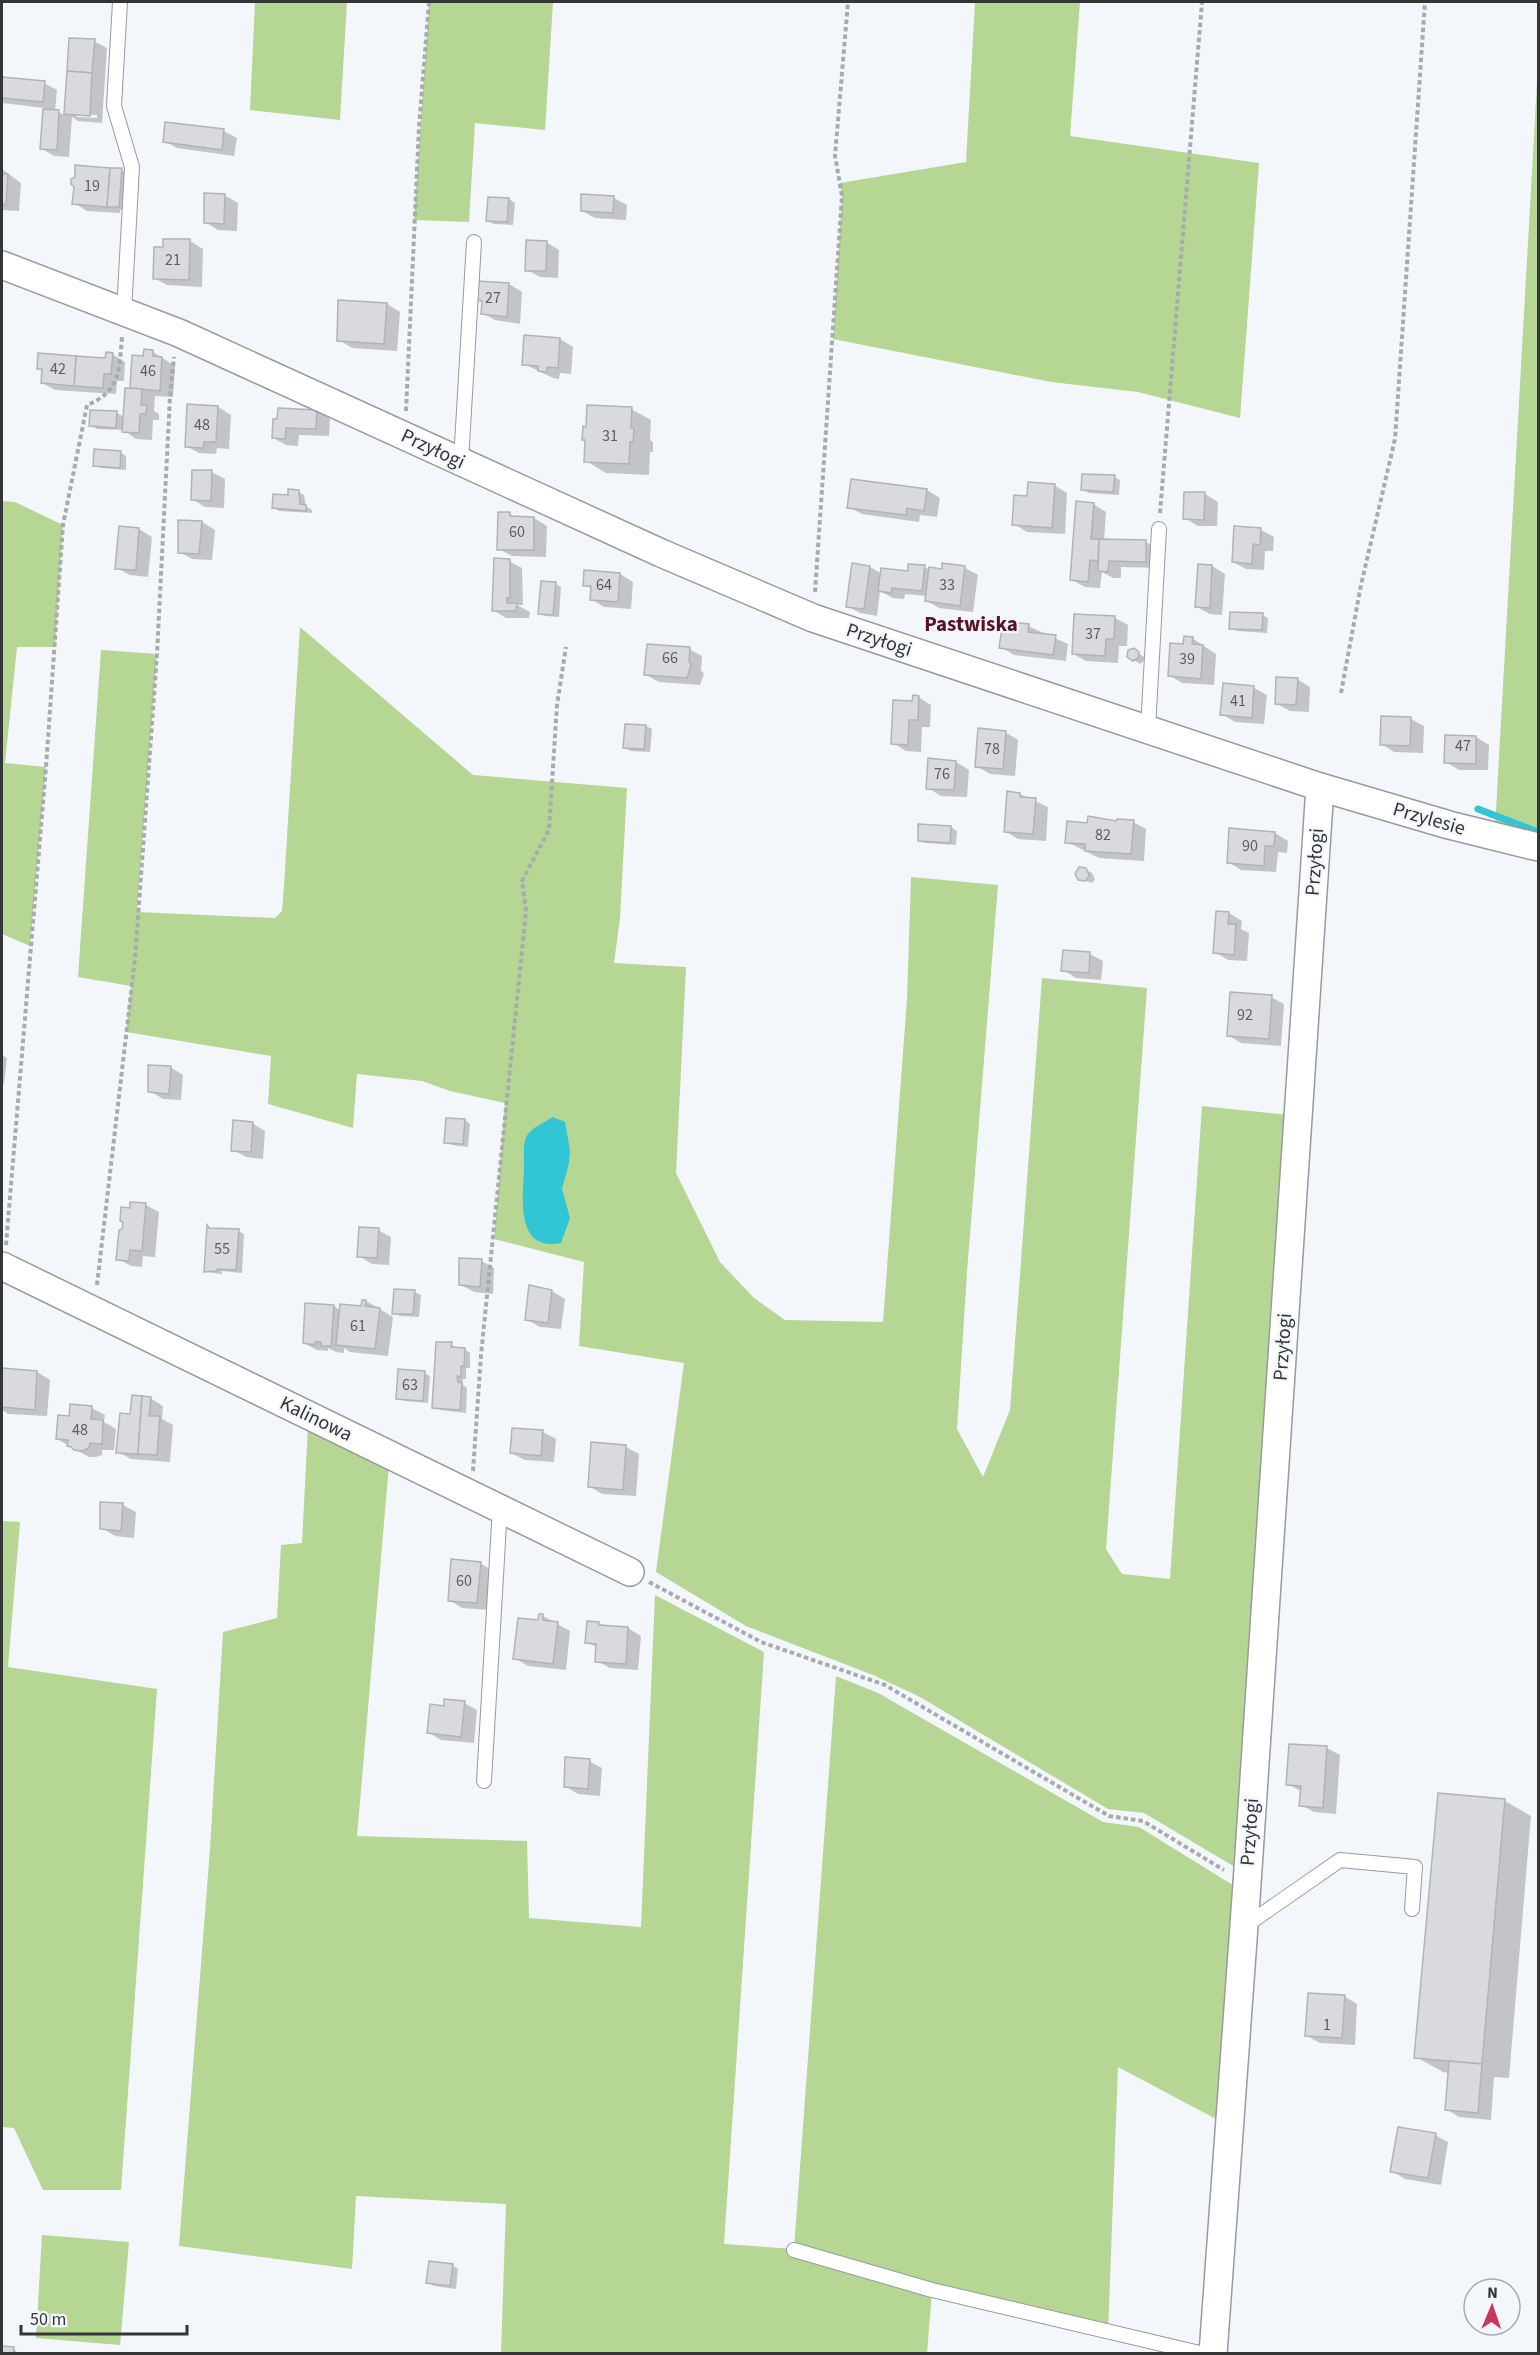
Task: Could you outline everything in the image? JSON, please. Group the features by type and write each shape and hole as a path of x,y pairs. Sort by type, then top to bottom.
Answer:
{"street":[{"name":"Przyłogi","path":"2,266 179,333 708,574 813,618 1320,787 1247,1884 1213,2354"},
{"name":"Przylesie","path":"1320,787 1449,825 1539,847"},
{"name":"Kalinowa","path":"3,1266 630,1572"}],"lane":[{"path":"120,2 114,106 132,166 124,312"},
{"path":"461,461 474,242"},
{"path":"1148,729 1159,529"},
{"path":"484,1781 500,1507"},
{"path":"1244,1927 1340,1860 1416,1867 1412,1909"},
{"path":"794,2250 932,2290 1204,2354"}],"path":[{"path":"405,436 419,127 429,2"},
{"path":"813,618 842,208 835,156 848,2"},
{"path":"1159,529 1202,2"},
{"path":"1341,693 1361,585 1395,439 1425,2"},
{"path":"3,1266 47,756 63,525 87,405 103,398 115,384 124,312"},
{"path":"94,1311 135,959 157,654 170,397 175,345 179,333"},
{"path":"472,1493 481,1355 526,910 522,881 549,831 555,768 557,705 566,647"},
{"path":"630,1572 761,1642 885,1685 1109,1816 1143,1821 1247,1884"}],"green space":[{"path":"255,2 347,2 340,120 250,110"},
{"path":"429,2 553,2 545,130 475,123 469,222 414,220"},
{"path":"975,2 1080,2 1070,136 1259,163 1240,418 1138,392 1051,382 833,339 842,196 840,183 966,162"},
{"path":"1538,65 1538,838 1495,828"},
{"path":"2,501 15,502 63,525 55,647 17,647 5,763 46,767 30,946 2,934"},
{"path":"300,627 473,775 627,788 620,918 614,963 686,967 676,1173 720,1262 754,1298 785,1320 883,1322 907,999 911,877 998,885 967,1272 957,1429 983,1477 1010,1410 1042,978 1147,988 1106,1549 1122,1574 1170,1579 1202,1106 1289,1115 1240,1870 1144,1813 1108,1809 920,1697 873,1675 746,1626 656,1572 684,1363 579,1346 584,1262 494,1239 505,1103 450,1091 422,1081 357,1074 353,1128 268,1104 271,1056 126,1032 131,986 78,977 101,650 157,654 137,912 275,918 282,911"},
{"path":"308,1426 389,1465 357,1836 527,1841 529,1918 641,1927 655,1595 764,1652 724,2244 794,2249 836,1676 878,1693 1103,1822 1139,1827 1236,1887 1218,2120 1118,2067 1108,2333 932,2291 927,2353 501,2353 506,2204 356,2196 352,2269 179,2246 210,1849 223,1632 277,1618 281,1545 302,1543"},
{"path":"2,1521 20,1522 8,1667 157,1689 121,2190 43,2190 14,2128 2,2127"},
{"path":"42,2235 129,2242 120,2345 36,2338"}],"water":[{"path":"553,1117 565,1122 570,1150 562,1189 570,1218 561,1243 546,1244 536,1239 529,1231 525,1220 523,1207 524,1150 529,1133"}],"building":[{"path":"69,38 95,39 92,73 67,71"},
{"path":"67,71 92,73 90,116 64,114"},
{"path":"2,77 45,81 43,102 2,98"},
{"path":"43,109 59,110 57,150 40,149"},
{"path":"165,122 224,129 222,150 163,142"},
{"path":"75,165 110,168 107,207 72,204 74,187 71,179 75,177"},
{"path":"110,168 122,168 119,207 107,207"},
{"path":"2,174 8,174 6,205 2,204"},
{"path":"204,193 225,194 224,224 204,223"},
{"path":"581,194 614,196 613,213 581,211"},
{"path":"488,197 509,198 507,222 486,221"},
{"path":"163,239 190,239 189,280 153,279 154,247 163,247"},
{"path":"526,240 547,241 546,271 525,271"},
{"path":"477,281 509,283 507,317 481,314 482,301 476,300"},
{"path":"338,300 387,303 384,344 337,341"},
{"path":"524,335 560,338 558,368 547,367 547,372 538,371 538,366 522,365"},
{"path":"144,349 153,350 153,356 162,357 160,391 130,388 132,355 143,356"},
{"path":"106,352 113,353 111,374 104,374 103,388 74,386 76,356 105,358"},
{"path":"38,353 76,356 74,386 41,383 42,369 37,369"},
{"path":"125,388 142,389 141,405 147,405 146,414 140,414 139,433 122,432"},
{"path":"187,404 218,406 216,442 204,442 203,448 185,447"},
{"path":"587,405 632,407 631,428 634,429 633,442 630,442 629,464 584,462 585,440 582,440 583,426 586,427"},
{"path":"278,408 317,410 316,429 286,428 285,439 272,438 273,419 277,419"},
{"path":"90,410 117,411 116,428 89,426"},
{"path":"94,449 121,451 120,468 93,466"},
{"path":"192,470 212,470 211,501 191,500"},
{"path":"1082,474 1115,475 1113,492 1081,490"},
{"path":"851,479 927,489 924,511 907,508 906,515 847,508"},
{"path":"1028,482 1055,484 1052,528 1012,525 1014,495 1027,496"},
{"path":"288,489 299,490 300,504 306,505 306,511 272,508 273,494 288,495"},
{"path":"1184,492 1205,492 1204,520 1183,519"},
{"path":"1076,501 1094,503 1091,539 1099,539 1098,561 1090,560 1088,582 1070,580"},
{"path":"498,512 510,512 510,516 534,517 534,550 497,550"},
{"path":"178,520 202,521 199,554 178,553"},
{"path":"119,526 139,528 136,570 115,569"},
{"path":"1234,526 1261,528 1260,545 1253,544 1252,564 1232,562"},
{"path":"1099,539 1146,540 1146,562 1109,561 1108,572 1098,571"},
{"path":"494,558 510,559 510,598 507,598 507,603 517,603 516,611 492,611"},
{"path":"852,563 870,566 864,609 846,607"},
{"path":"942,563 965,566 960,606 925,601 929,567 942,569"},
{"path":"908,564 925,565 922,591 892,588 891,593 878,591 881,568 908,571"},
{"path":"1198,564 1212,565 1210,608 1195,607"},
{"path":"584,570 620,573 618,602 590,600 591,586 583,586"},
{"path":"541,581 556,582 553,615 538,614"},
{"path":"1230,612 1263,613 1262,630 1229,629"},
{"path":"1074,614 1115,616 1114,639 1106,639 1105,656 1072,654"},
{"path":"1003,621 1029,624 1028,632 1056,635 1053,655 999,648"},
{"path":"1184,636 1193,637 1192,644 1203,645 1201,679 1168,676 1170,643 1183,644"},
{"path":"647,644 690,647 691,665 687,678 644,675"},
{"path":"1134,648 1139,652 1138,658 1133,661 1127,657 1128,650"},
{"path":"1276,677 1298,678 1296,705 1275,704"},
{"path":"1223,683 1254,686 1252,718 1220,715"},
{"path":"913,695 919,696 918,720 909,720 908,745 891,744 893,700 912,701"},
{"path":"1381,716 1411,717 1410,746 1380,745"},
{"path":"625,724 646,725 644,749 623,748"},
{"path":"978,728 1006,731 1003,769 975,767"},
{"path":"1445,735 1476,736 1476,764 1444,763"},
{"path":"928,758 956,761 954,790 926,789"},
{"path":"1007,791 1020,793 1020,797 1036,798 1033,834 1004,832"},
{"path":"1088,816 1116,821 1117,819 1134,820 1131,854 1085,851 1085,844 1065,843 1067,821 1087,823"},
{"path":"918,824 951,826 950,843 918,841"},
{"path":"1229,828 1275,832 1274,846 1265,846 1264,866 1227,863"},
{"path":"1079,867 1086,868 1089,875 1086,881 1078,880 1075,874"},
{"path":"1216,911 1229,912 1228,924 1236,924 1234,955 1213,953"},
{"path":"1063,950 1090,952 1089,973 1061,971"},
{"path":"1230,992 1272,995 1269,1039 1227,1036"},
{"path":"148,1065 171,1066 169,1094 148,1092"},
{"path":"446,1118 465,1119 463,1144 444,1143"},
{"path":"233,1120 253,1122 251,1152 231,1151"},
{"path":"130,1202 146,1203 142,1251 130,1250 129,1261 116,1260 119,1230 122,1229 123,1222 120,1221 121,1207 130,1208"},
{"path":"207,1225 209,1228 239,1229 236,1270 217,1269 217,1271 204,1272"},
{"path":"359,1227 379,1228 377,1258 357,1257"},
{"path":"459,1258 482,1259 480,1287 459,1285"},
{"path":"529,1285 552,1290 548,1323 525,1320"},
{"path":"394,1289 415,1290 413,1314 392,1314"},
{"path":"362,1300 366,1300 365,1306 380,1308 375,1349 336,1345 340,1304 361,1306"},
{"path":"305,1303 334,1305 331,1346 321,1346 321,1342 315,1342 315,1345 303,1343"},
{"path":"436,1342 452,1342 451,1347 465,1348 461,1377 457,1376 458,1382 462,1383 460,1410 432,1408"},
{"path":"2,1368 37,1371 35,1410 2,1407"},
{"path":"398,1369 425,1371 423,1401 396,1399"},
{"path":"132,1395 142,1396 138,1454 116,1453 120,1413 130,1414"},
{"path":"142,1396 151,1397 149,1416 160,1416 157,1455 138,1454"},
{"path":"70,1404 92,1406 91,1419 103,1420 102,1444 90,1443 89,1448 82,1451 67,1446 68,1440 56,1439 58,1415 69,1416"},
{"path":"512,1428 543,1430 541,1456 510,1453"},
{"path":"591,1442 626,1445 623,1490 588,1487"},
{"path":"100,1502 123,1503 121,1531 100,1529"},
{"path":"451,1559 481,1562 477,1603 448,1601"},
{"path":"539,1614 543,1614 543,1620 558,1622 553,1664 513,1659 518,1618 538,1620"},
{"path":"587,1621 599,1622 599,1625 628,1627 626,1664 595,1662 596,1644 585,1643"},
{"path":"444,1699 465,1701 461,1737 427,1733 430,1704 444,1706"},
{"path":"1289,1744 1327,1746 1323,1808 1299,1806 1301,1786 1286,1785"},
{"path":"565,1757 590,1759 588,1789 564,1787"},
{"path":"1438,1793 1505,1799 1482,2064 1414,2058"},
{"path":"1308,1993 1345,1995 1342,2038 1305,2036"},
{"path":"1449,2061 1482,2064 1478,2113 1445,2110"},
{"path":"1398,2127 1436,2133 1428,2178 1390,2172"},
{"path":"429,2261 453,2264 450,2286 426,2283"},
{"path":"2,2346 14,2347 13,2354 2,2354"}],"waterway":[{"path":"1478,809 1538,832"}],"district":[{"name":"Pastwiska","path":"971,624"}]}
